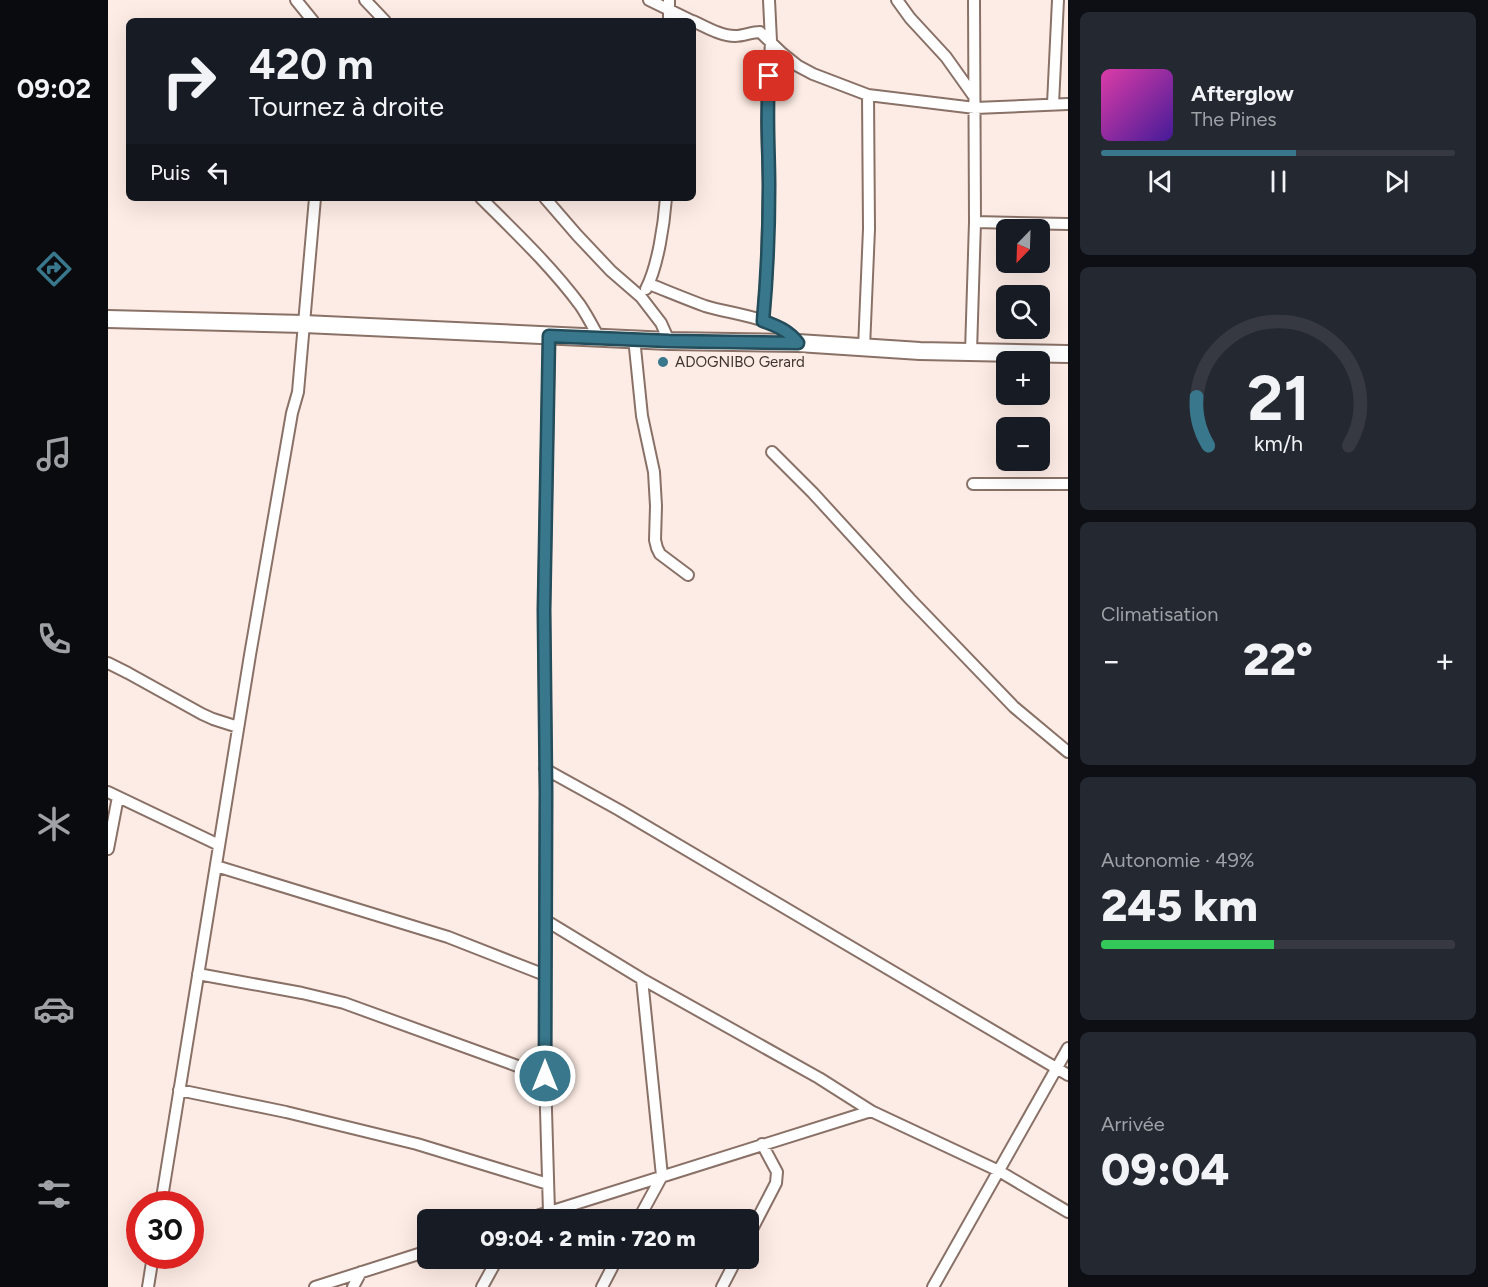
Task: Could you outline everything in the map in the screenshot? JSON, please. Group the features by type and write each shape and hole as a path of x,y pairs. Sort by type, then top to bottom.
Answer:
{"main road":[{"path":"108,319 304,324 669,341 798,343 920,351 1068,354"}],"street":[{"path":"296,0 311,18"},
{"path":"365,0 382,18"},
{"path":"649,0 686,18"},
{"path":"763,321 768,247 767,122 771,41 769,0"},
{"path":"897,0 910,18 946,57 974,96"},
{"path":"971,352 975,222 974,0"},
{"path":"1053,104 1058,0"},
{"path":"696,22 734,36 760,32 798,66 868,95 975,108 1068,104"},
{"path":"864,348 869,229 868,95"},
{"path":"163,1191 238,727 290,425 298,392 315,201"},
{"path":"484,201 562,282 582,307 599,338"},
{"path":"548,201 611,271 641,297 661,324 669,341"},
{"path":"641,297 649,284 666,201"},
{"path":"975,222 1068,224"},
{"path":"649,284 706,306 763,321 785,330 798,343"},
{"path":"549,336 544,610 545,1076 549,1209"},
{"path":"634,338 642,416 654,472 655,540 660,554 688,575"},
{"path":"772,452 1014,707 1068,752"},
{"path":"974,484 1068,484"},
{"path":"108,663 202,714 238,727"},
{"path":"545,769 619,810 1068,1075"},
{"path":"108,849 113,795 219,845"},
{"path":"216,866 448,937 545,975"},
{"path":"545,920 642,979 819,1078 871,1111 999,1171 1068,1212"},
{"path":"198,974 302,993 344,1004 545,1076"},
{"path":"642,979 662,1176 644,1209"},
{"path":"933,1287 1068,1048"},
{"path":"180,1090 286,1112 417,1144 548,1184"},
{"path":"558,1209 871,1111"},
{"path":"759,1217 777,1183 777,1172 762,1144"},
{"path":"315,1287 417,1254"},
{"path":"148,1287 151,1269"},
{"path":"482,1287 492,1269"},
{"path":"602,1287 611,1269"},
{"path":"722,1287 731,1269"},
{"path":"353,1287 361,1272"}],"place":[{"name":"ADOGNIBO Gerard","path":"663,362"}],"route":[{"path":"545,1076 544,610 549,336 798,343 785,330 763,321 767,268 769,76"}]}
